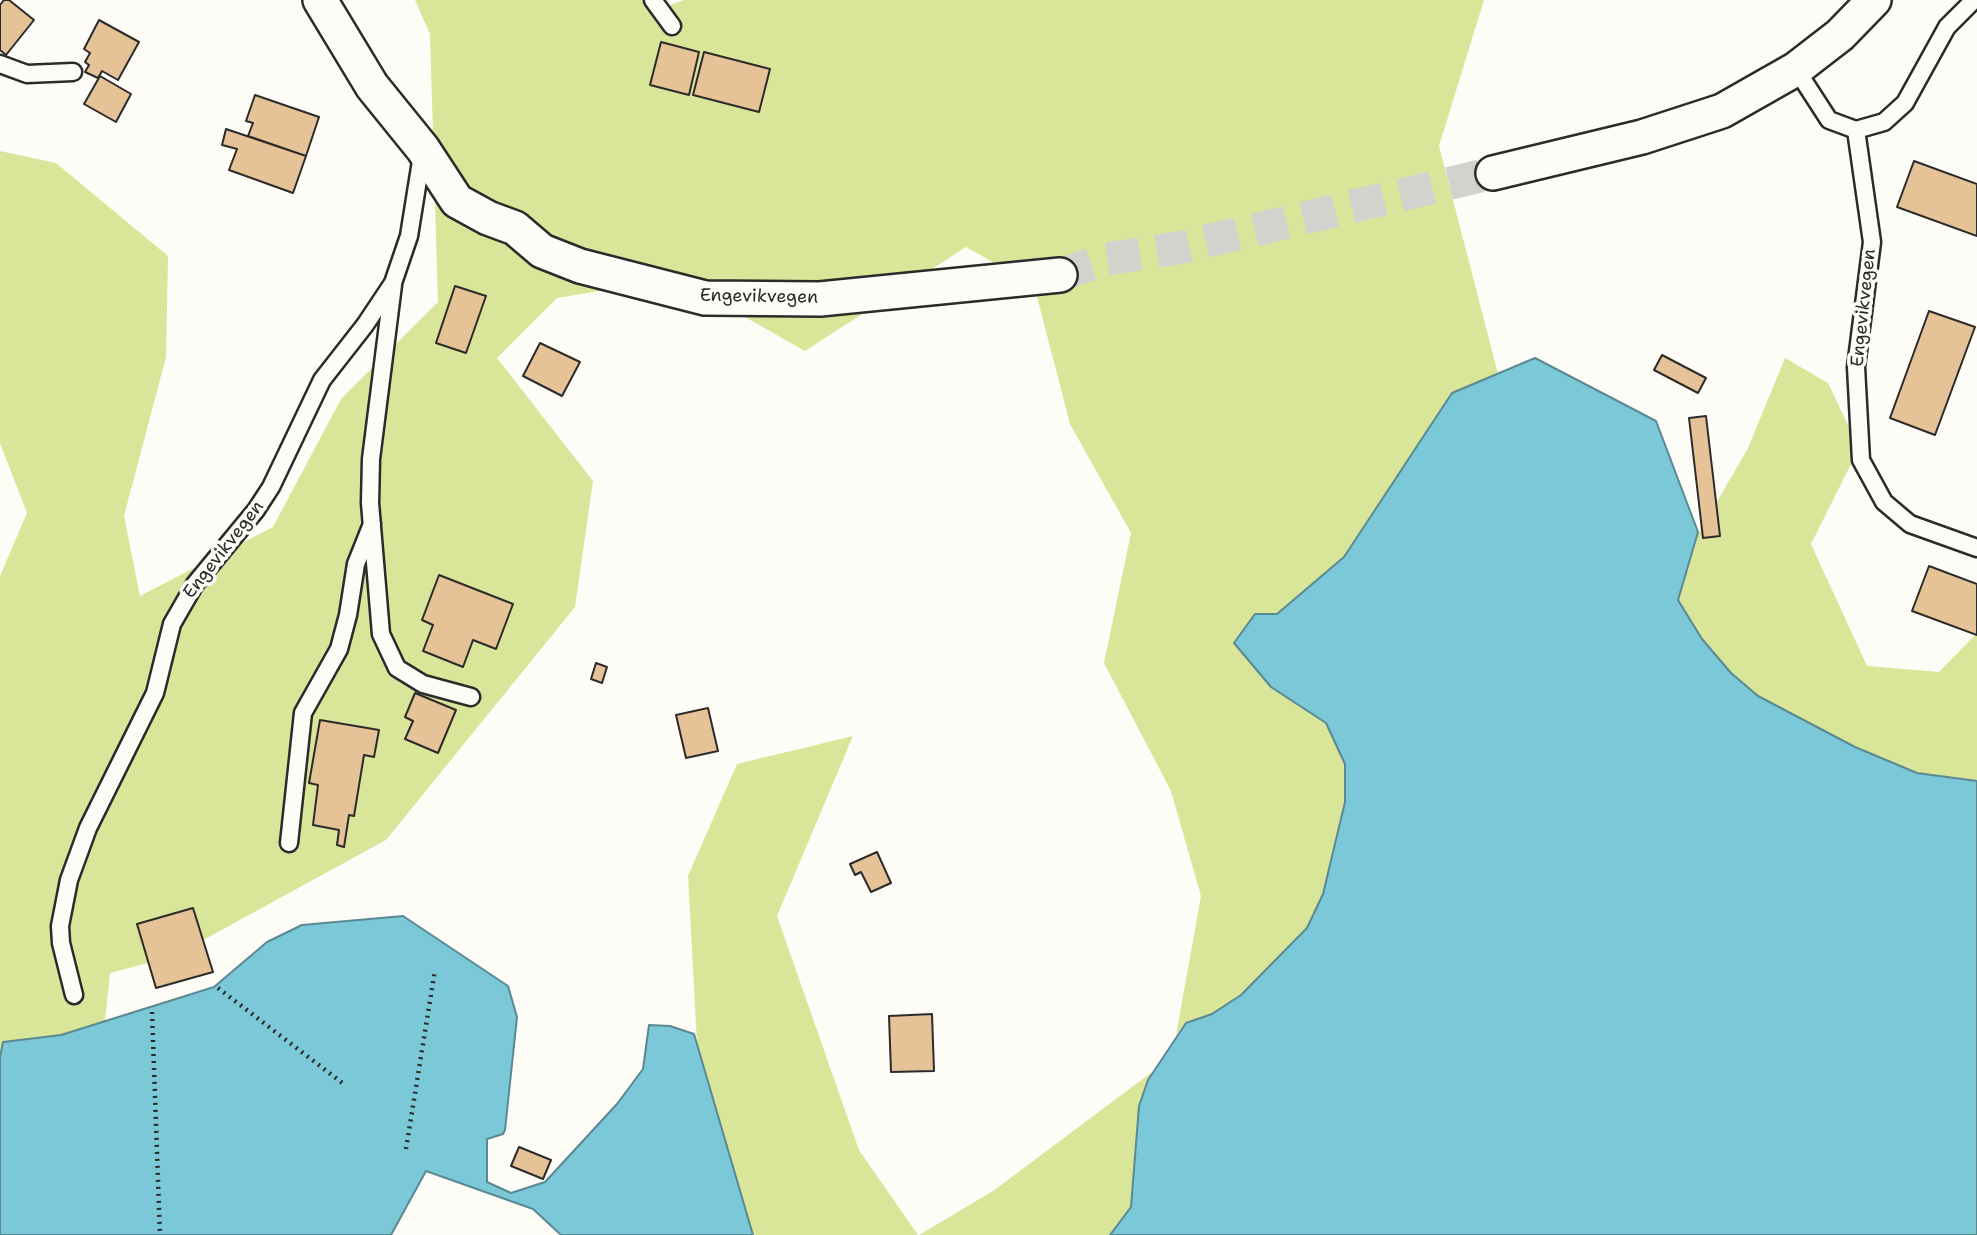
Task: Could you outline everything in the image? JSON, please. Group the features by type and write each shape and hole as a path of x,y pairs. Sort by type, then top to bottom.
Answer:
{"street":[{"name":"Engevikvegen","path":"320,0 372,86 423,149 457,201 488,218 515,228 542,251 580,266 705,298 820,299 1060,275"},
{"path":"1493,173 1642,138 1722,111 1796,69 1840,35 1874,0"}],"lane":[{"path":"653,0 672,26"},
{"path":"1796,69 1829,120 1856,130 1884,122 1905,103 1947,27 1973,0"},
{"path":"0,64 27,74 73,72"},
{"name":"Engevikvegen","path":"1856,130 1872,242 1856,367 1861,460 1884,502 1910,524 1977,548"},
{"name":"Engevikvegen","path":"423,149 409,236 393,283 371,459 372,522 381,634 397,668 424,684 471,697"},
{"name":"Engevikvegen","path":"74,995 60,934 69,880 88,828 155,694 172,624 195,584 271,487 322,380 393,283"},
{"name":"Engevikvegen","path":"289,843 303,713 339,649 348,615 356,564 372,522"}],"path":[{"path":"406,1149 435,970"},
{"path":"218,988 345,1085"},
{"path":"152,1012 160,1235"}],"green space":[{"path":"415,0 657,0 658,9 684,0 1484,0 1439,146 1498,374 1452,393 1344,557 1277,615 1271,687 1326,723 1345,764 1345,802 1323,894 1307,928 1241,995 1212,1014 1186,1023 1176,1035 1201,896 1171,791 1104,663 1131,533 1070,424 1034,285 966,247 805,351 676,278 557,298 497,358 593,481 575,607 386,840 174,956 110,973 105,1021 61,1035 3,1042 0,1057 0,576 27,513 0,443 0,151 56,163 168,256 166,357 124,516 140,596 273,527 341,399 438,302 430,34"},
{"path":"1785,358 1828,383 1859,448 1811,544 1867,666 1939,672 1977,633 1977,781 1917,773 1855,747 1758,696 1731,673 1702,639 1678,600 1696,538 1748,448"},
{"path":"853,736 777,916 859,1150 918,1235 753,1235 697,1043 688,876 737,764"},
{"path":"1152,1072 1139,1106 1131,1207 1110,1235 919,1235 993,1191"}],"water":[{"path":"1535,358 1656,421 1698,532 1678,600 1702,639 1731,673 1758,696 1855,747 1917,773 1977,781 1977,1235 1110,1235 1131,1207 1139,1106 1148,1080 1186,1023 1212,1014 1241,995 1307,928 1323,894 1345,802 1345,764 1326,723 1271,687 1234,643 1255,614 1277,614 1344,557 1452,393"},
{"path":"403,916 508,986 517,1017 505,1130 503,1134 487,1139 487,1182 511,1193 545,1182 617,1104 643,1069 649,1025 670,1026 694,1034 753,1235 561,1235 533,1209 426,1171 391,1235 0,1235 0,1057 3,1042 61,1035 214,987 267,942 302,925"}],"building":[{"path":"4,0 9,0 34,20 6,55 0,50 0,5"},
{"path":"99,20 139,42 118,80 102,71 98,78 85,72 89,65 85,62 90,53 84,49"},
{"path":"661,42 699,52 689,95 650,85"},
{"path":"704,52 770,69 759,112 693,95"},
{"path":"100,76 131,94 116,122 84,104"},
{"path":"255,95 319,117 306,156 248,136 253,123 246,121"},
{"path":"226,129 306,156 293,193 229,170 237,149 222,145"},
{"path":"1914,161 1977,184 1977,236 1897,207"},
{"path":"455,286 486,296 466,353 436,343"},
{"path":"1929,311 1975,327 1935,435 1890,418"},
{"path":"540,343 580,362 562,396 523,376"},
{"path":"1662,355 1706,378 1698,393 1654,370"},
{"path":"1706,416 1720,536 1703,538 1689,418"},
{"path":"1929,566 1977,584 1977,635 1912,611"},
{"path":"439,575 513,604 496,649 473,640 463,667 423,651 433,625 422,620"},
{"path":"596,663 607,667 602,683 591,679"},
{"path":"415,693 456,710 438,753 405,739 413,721 405,717"},
{"path":"708,708 718,751 686,758 676,715"},
{"path":"320,720 379,730 374,757 364,755 354,816 349,815 344,847 337,845 339,830 313,825 318,785 309,783"},
{"path":"877,852 891,883 871,892 861,872 855,875 850,864"},
{"path":"193,908 213,972 156,988 137,924"},
{"path":"932,1014 934,1071 891,1072 889,1016"},
{"path":"519,1147 551,1160 543,1179 511,1166"}],"tunnel":[{"path":"1060,275 1106,259 1178,248 1493,173"}]}
